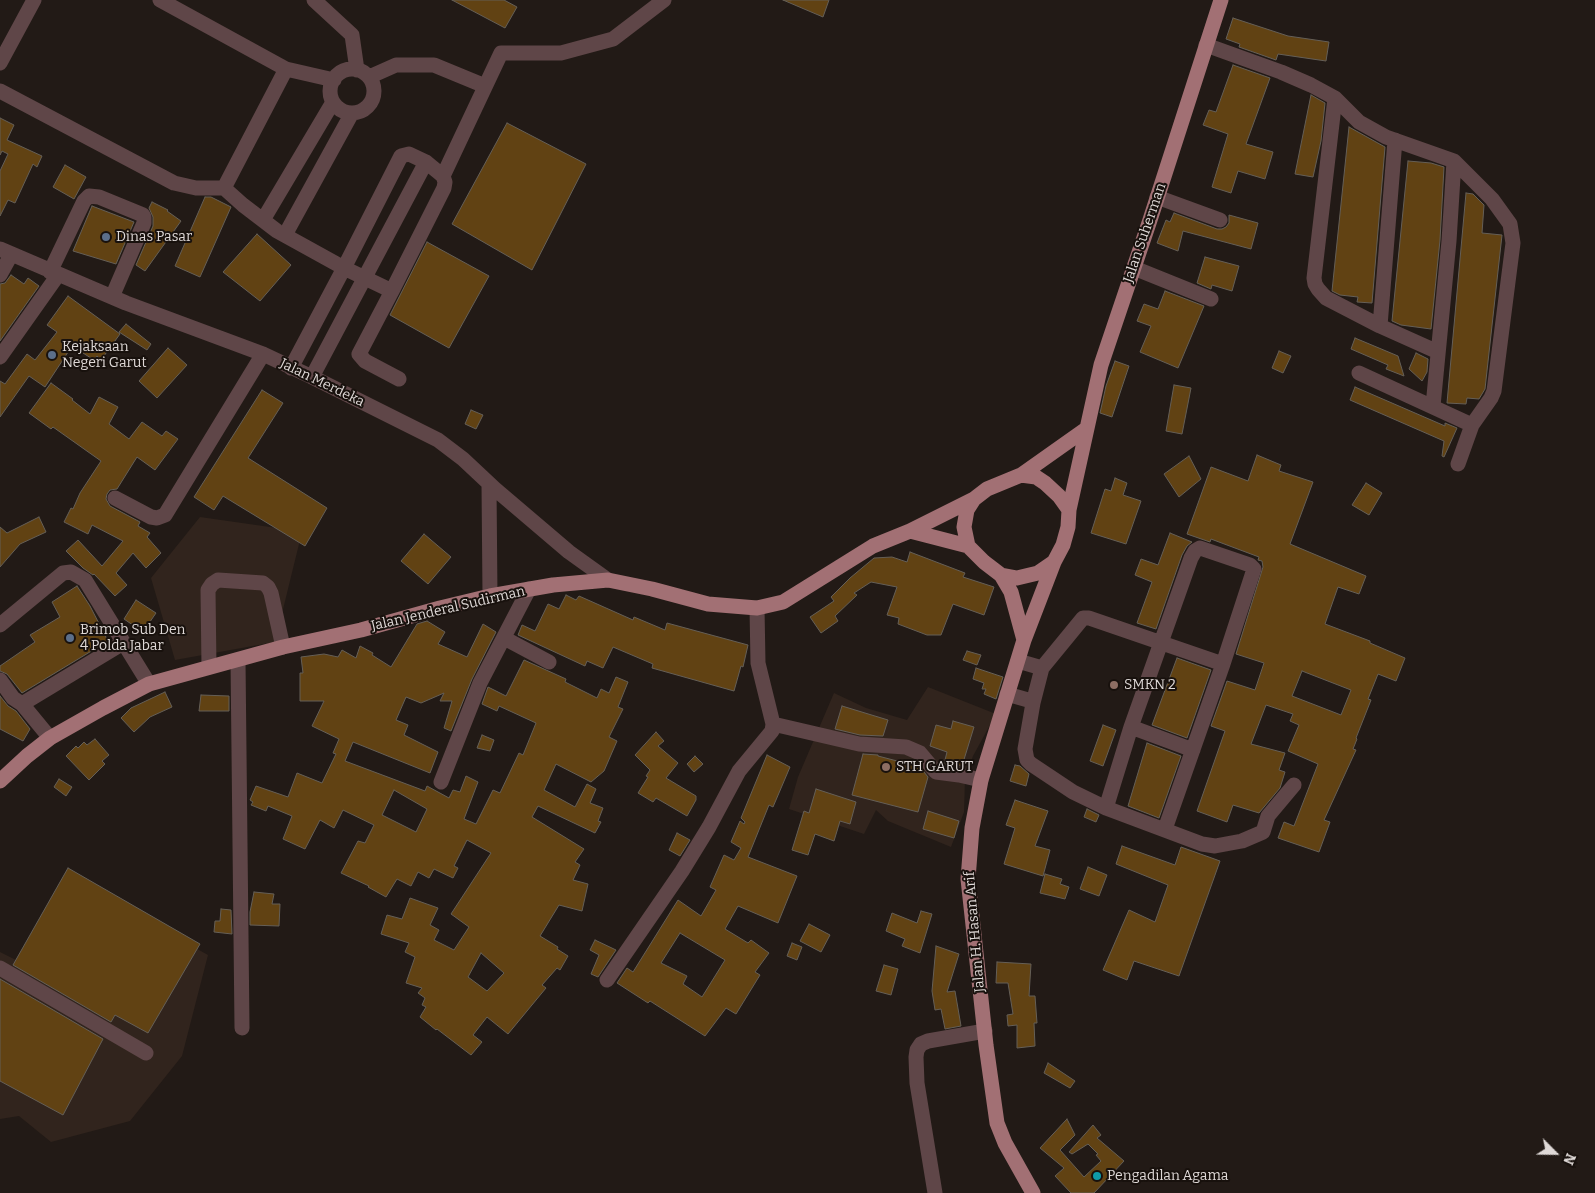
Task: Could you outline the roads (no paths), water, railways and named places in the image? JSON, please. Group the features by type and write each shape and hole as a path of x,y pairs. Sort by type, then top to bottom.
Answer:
{"main road":[{"name":"Jalan Suherman","path":"1069,510 1101,365 1158,197 1221,0"},
{"path":"1024,640 1010,592 1001,575 968,546 965,535 967,510 974,499 988,489 1021,475 1086,429"},
{"path":"1001,575 1017,578 1027,577 1038,573 1054,562 1063,545 1068,527 1069,510 1060,496 1045,482 1036,477 1021,475"},
{"name":"Jalan Jenderal Sudirman","path":"0,781 50,738 149,684 283,647 360,630 490,596 529,589 608,580 652,589 708,604 757,608 783,602 874,546 910,531 974,499"},
{"path":"910,531 968,546"},
{"name":"Jalan H. Hasan Arif","path":"1033,1193 1005,1144 997,1123 968,878 972,828 982,780 1024,640 1054,562"}],"street":[{"path":"0,63 34,0"},
{"path":"160,0 286,69 334,80"},
{"path":"314,0 352,35 363,73 373,84 374,92 371,103 363,111 352,113 341,110 333,102 330,92 334,80 342,72 349,69 363,73 396,65 434,65 486,86"},
{"path":"443,176 502,53 561,53 613,39 664,0"},
{"path":"1206,45 1281,72 1336,98 1359,122 1395,140 1454,162 1492,199 1510,224 1513,243 1494,391 1472,425 1458,464"},
{"path":"224,188 286,69"},
{"path":"0,91 174,183 196,188 224,188 263,220 285,235 344,268 392,291"},
{"path":"1336,98 1314,278 1315,284 1326,298 1380,326 1438,352"},
{"path":"263,220 333,102"},
{"path":"285,235 352,113"},
{"path":"1380,326 1395,140"},
{"path":"291,368 401,156 409,154 426,162 443,176 444,188 358,354 365,361 399,379"},
{"path":"312,377 426,162"},
{"path":"1433,406 1454,162"},
{"path":"0,357 54,274 86,197 99,197 143,215 144,219 112,297"},
{"path":"1158,197 1220,220"},
{"path":"0,275 6,252"},
{"name":"Jalan Merdeka","path":"6,252 112,297 264,354 438,440 463,459 489,485 569,552 608,580"},
{"path":"1134,268 1211,299"},
{"path":"115,498 151,517 157,518 165,515 264,354"},
{"path":"1359,373 1472,425"},
{"path":"489,485 490,596"},
{"path":"1106,808 1131,727 1191,558 1197,549 1200,548 1253,566 1255,571 1165,830"},
{"path":"0,625 63,573 71,572 84,580 149,684"},
{"path":"209,667 208,590 218,580 263,583 268,587 283,647"},
{"path":"441,782 480,683 529,589"},
{"path":"606,980 682,871 710,827 739,772 770,734 773,724 758,663 757,608"},
{"path":"1223,664 1088,618 1083,618 1042,668 1033,703 1026,749 1027,760 1072,792 1106,808 1202,844 1215,846 1242,841 1263,832 1268,816 1294,785"},
{"path":"504,638 548,662"},
{"path":"22,704 122,643"},
{"path":"238,660 242,1028"},
{"path":"1018,661 1042,668"},
{"path":"0,680 13,698 22,704 50,738"},
{"path":"1007,694 1033,703"},
{"path":"773,724 859,744 906,747 920,753 936,772 982,780"},
{"path":"1131,727 1193,750"},
{"path":"0,968 146,1053"},
{"path":"935,1193 916,1083 916,1058 918,1050 921,1044 928,1040 985,1031"}],"place":[{"name":"Dinas Pasar","path":"106,237"},
{"name":"Kejaksaan Negeri Garut","path":"52,355"},
{"name":"Brimob Sub Den 4 Polda Jabar","path":"70,638"},
{"name":"SMKN 2","path":"1114,685"},
{"name":"STH GARUT","path":"886,767"},
{"name":"Pengadilan Agama","path":"1097,1176"}]}
